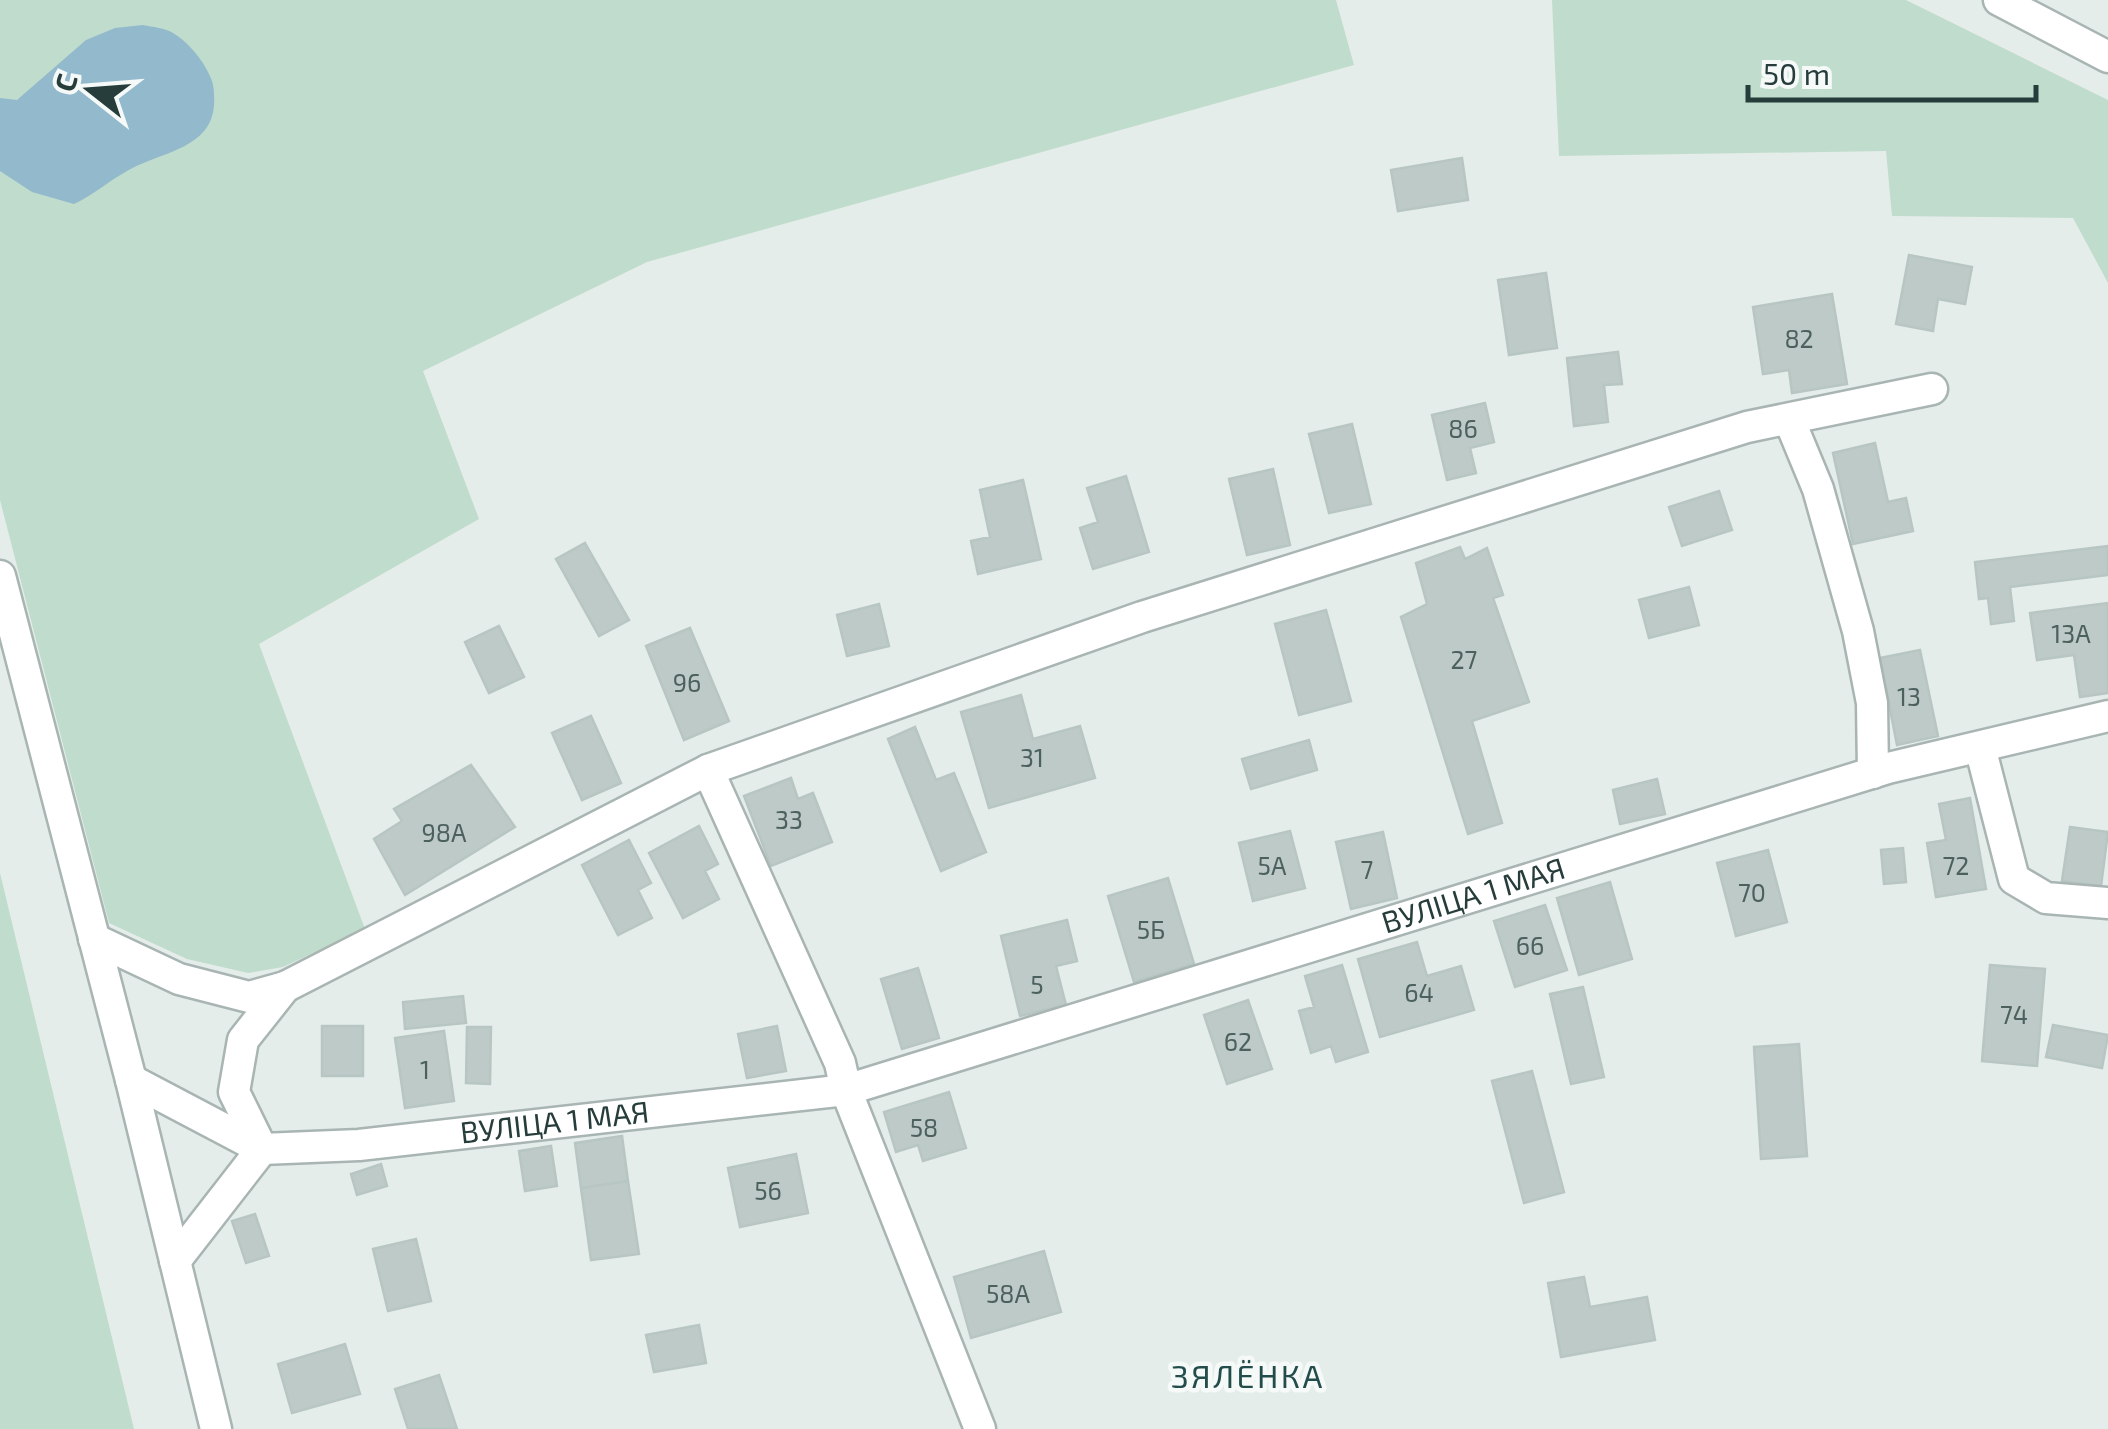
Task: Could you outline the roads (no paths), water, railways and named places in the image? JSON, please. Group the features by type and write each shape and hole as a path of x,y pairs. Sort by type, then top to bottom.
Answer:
{"street":[{"path":"1999,0 2108,57"},
{"path":"94,940 179,979 249,997 285,986 708,770 1142,617 1747,427 1932,389"},
{"path":"1788,419 1818,489 1858,631 1872,703 1873,773"},
{"path":"0,576 131,1080 216,1429"},
{"name":"ВУЛІЦА 1 МАЯ","path":"262,1150 359,1145 846,1090 1873,773 2108,716"},
{"path":"1980,747 2014,879 2046,898 2108,903"},
{"path":"708,770 840,1062 846,1090 980,1429"},
{"path":"262,1150 234,1092 243,1040 285,986"},
{"path":"131,1080 262,1150"},
{"path":"175,1260 262,1150"}],"water":[{"path":"143,25 179,37 209,74 214,90 213,114 197,138 127,171 74,204 32,192 0,171 0,98 17,100 86,40 115,28"}],"district":[{"name":"ЗЯЛЁНКА","path":"1248,1377"}]}
